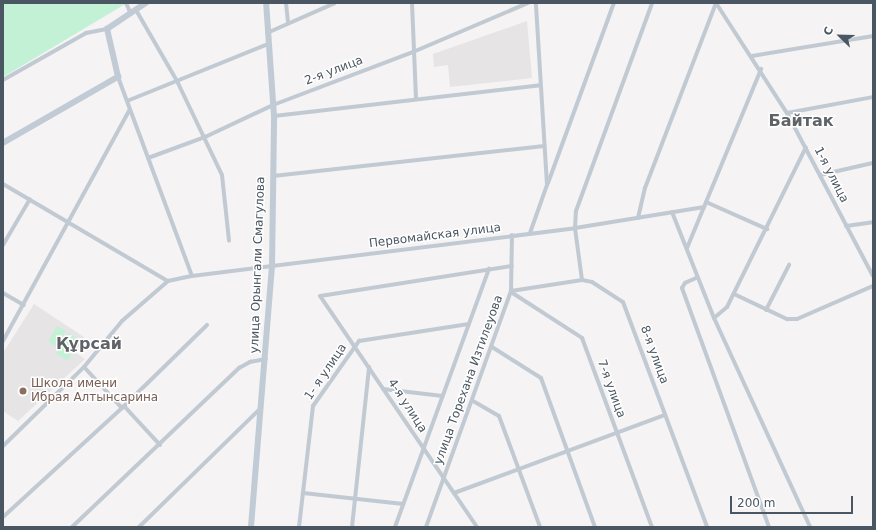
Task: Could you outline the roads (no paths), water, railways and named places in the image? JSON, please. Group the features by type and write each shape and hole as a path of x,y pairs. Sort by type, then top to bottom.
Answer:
{"main road":[{"path":"3,143 118,77 107,29 146,3"},
{"name":"улица Орынгали Смагулова","path":"251,527 266,359 272,267 272,176 274,116 266,3"}],"street":[{"path":"126,3 131,14"},
{"path":"286,3 288,23"},
{"path":"267,33 335,3"},
{"path":"412,3 416,99"},
{"name":"2-я улица","path":"148,158 205,137 273,105 413,52 528,3"},
{"path":"536,3 547,185"},
{"path":"530,233 614,3"},
{"path":"511,291 582,280 575,228 576,211 652,3"},
{"path":"638,218 645,188 716,3"},
{"name":"1-я улица","path":"716,3 752,56 788,114 873,276"},
{"path":"136,10 177,82 205,137 222,175 229,240"},
{"path":"3,80 86,33 107,29"},
{"path":"752,56 873,36"},
{"path":"127,101 268,44"},
{"path":"687,248 761,70"},
{"path":"118,77 192,276"},
{"path":"274,116 540,85"},
{"path":"788,114 873,97"},
{"path":"3,341 70,222 130,109"},
{"path":"272,176 544,146"},
{"path":"714,318 724,311 734,294 806,147"},
{"path":"820,175 873,163"},
{"path":"3,184 168,281 122,321 84,367 3,446"},
{"path":"3,245 30,199"},
{"path":"706,202 767,229"},
{"name":"Первомайская улица","path":"168,281 192,276 575,228 704,207"},
{"path":"672,212 687,248 696,278 810,527"},
{"path":"846,226 873,222"},
{"name":"улица Торехана Изтилеуова","path":"426,527 473,401 511,291 512,235"},
{"path":"766,310 789,265"},
{"path":"489,269 512,266"},
{"name":"улица Торехана Изтилеуова","path":"395,527 489,269"},
{"name":"4-я улица","path":"477,527 320,296 489,269"},
{"path":"696,278 685,282 682,288 769,527"},
{"name":"8-я улица","path":"582,280 592,282 624,302 707,527"},
{"path":"734,294 787,320 797,319 873,286"},
{"name":"7-я улица","path":"511,291 582,338 652,527"},
{"path":"3,293 24,305"},
{"path":"3,517 123,407 207,324"},
{"name":"1- я улица","path":"299,527 313,406 359,341 469,324"},
{"path":"492,347 541,378 596,527"},
{"path":"72,527 160,445 239,368 250,362 266,359"},
{"path":"84,367 160,445"},
{"path":"352,527 368,367"},
{"path":"383,389 443,396"},
{"path":"473,401 499,416 540,527"},
{"path":"139,527 262,407"},
{"path":"454,492 665,415"},
{"path":"303,493 403,504"}],"place":[{"name":"Школа имени Ибрая Алтынсарина","path":"23,391"}],"district":[{"name":"Байтак","path":"801,121"},
{"name":"Құрсай","path":"89,344"}]}
